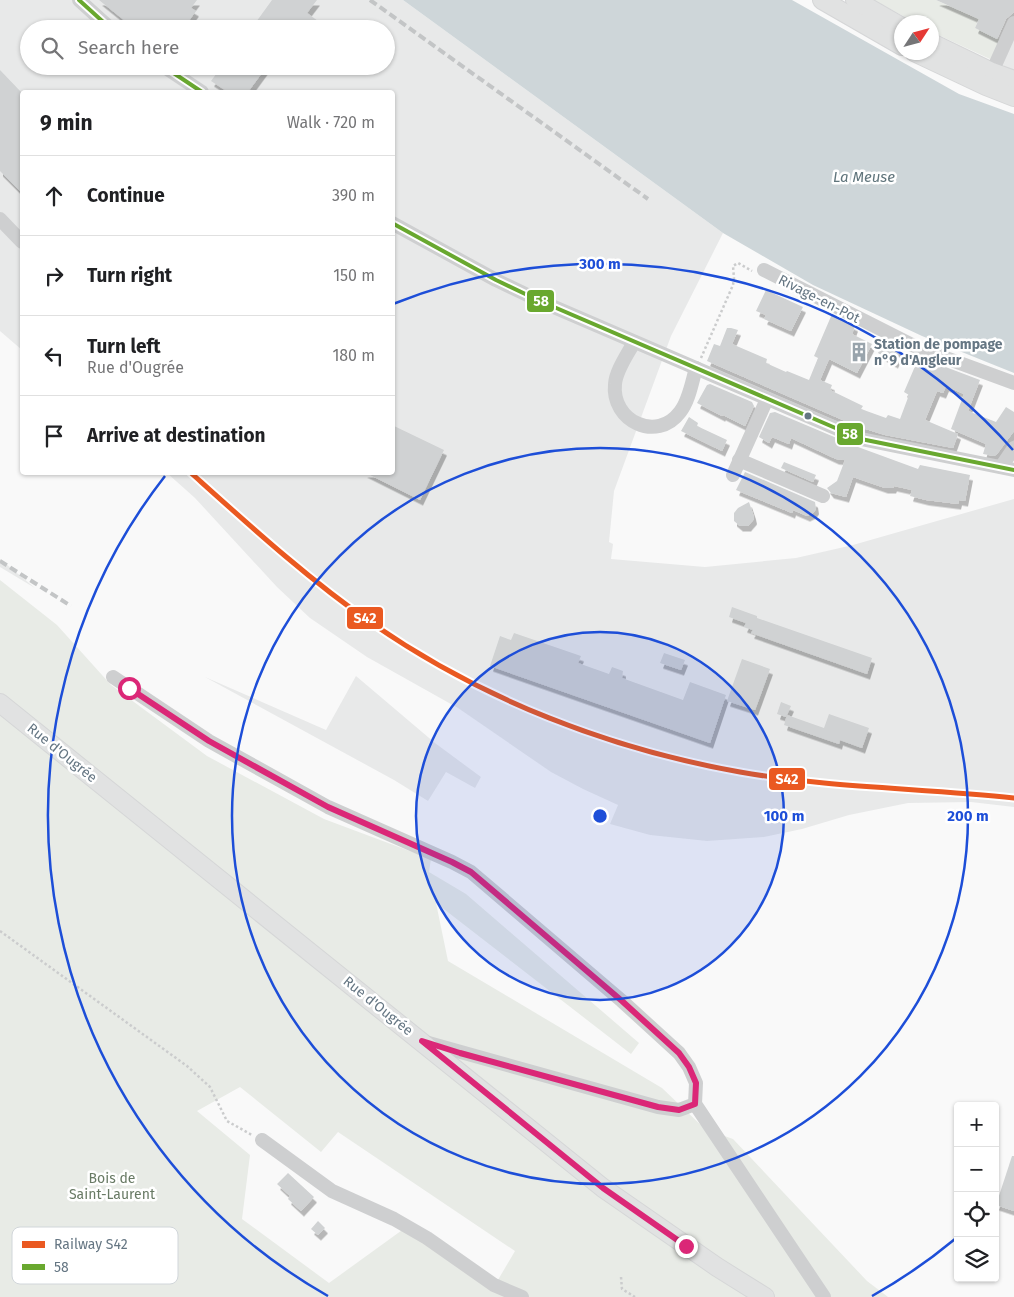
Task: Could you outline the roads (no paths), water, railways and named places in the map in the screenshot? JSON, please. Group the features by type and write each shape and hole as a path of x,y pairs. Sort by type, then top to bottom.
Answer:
{"main road":[{"path":"822,0 894,41"},
{"path":"855,0 894,22"},
{"path":"939,46 992,72 1014,80"},
{"path":"931,60 1014,97"},
{"name":"Rue d'Ougrée","path":"0,703 603,1188 717,1267 765,1297"}],"street":[{"path":"79,0 101,20"},
{"path":"992,72 1014,23"},
{"path":"176,75 199,90"},
{"path":"0,220 20,240"},
{"path":"395,225 519,292 861,439 1008,468 1014,448"},
{"name":"Rivage-en-Pot","path":"764,270 916,347 1014,383"},
{"path":"634,342 615,382 614,395 618,407 624,416 636,423 655,426 673,419 681,411 696,368"},
{"path":"733,475 767,399"},
{"path":"739,460 823,496"},
{"path":"114,678 209,741 328,807 471,872 622,1001 679,1053 689,1067 696,1083 695,1104 824,1297"},
{"path":"422,1041 658,1107 679,1110 695,1104"},
{"path":"262,1140 332,1191 394,1219 427,1238 494,1285 522,1297"}],"water":[{"name":"La Meuse","path":"403,0 792,0 894,57 894,60 899,60 959,94 1014,114 1014,373 922,336 813,285 723,233"}],"railway":[{"path":"370,0 648,199"},
{"path":"0,561 71,606"}],"rail line":[{"name":"S42","path":"193,475 302,570 373,624 458,676 549,718 643,750 740,772 843,785 1014,798"}],"place":[{"name":"Station de pompage n°9 d'Angleur","path":"859,352"}],"park label":[{"name":"Bois de Saint-Laurent","path":"112,1186"}]}
